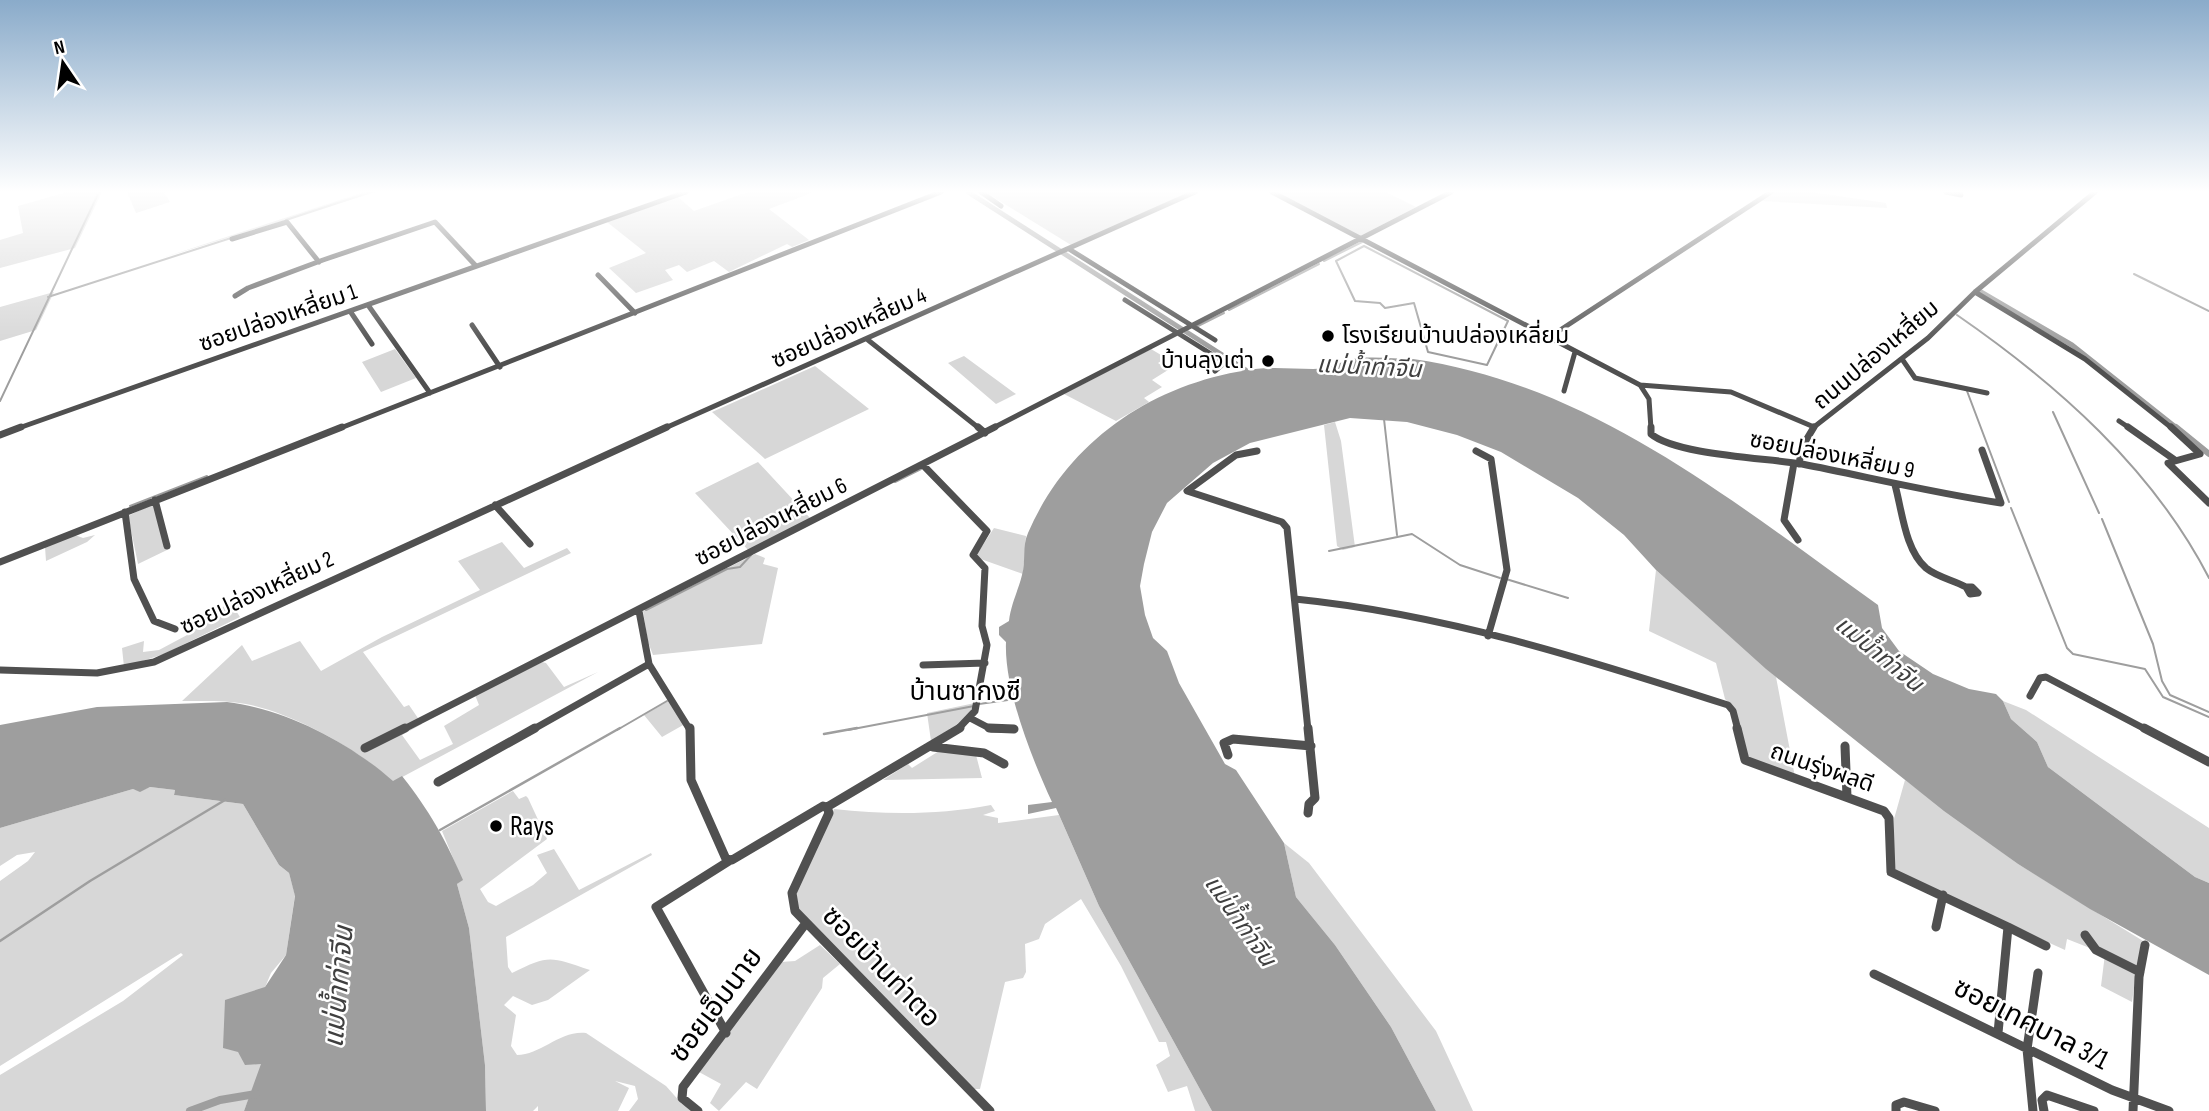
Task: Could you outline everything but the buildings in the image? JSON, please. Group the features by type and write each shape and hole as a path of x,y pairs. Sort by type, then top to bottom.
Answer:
{"street":[{"path":"304,244 319,262"},
{"path":"235,296 248,288 372,244"},
{"path":"455,244 476,266"},
{"name":"ซอยปล่องเหลี่ยม 1","path":"0,435 539,244"},
{"path":"0,562 808,244"},
{"name":"ซอยปล่องเหลี่ยม 4","path":"517,495 869,340 1079,244"},
{"name":"ซอยปล่องเหลี่ยม 6","path":"365,748 923,466 1352,244"},
{"name":"ถนนปล่องเหลี่ยม","path":"1370,244 1640,385 1731,391 1814,427 1902,359 2033,244"},
{"path":"1548,338 1692,244"},
{"path":"1063,251 1192,326"},
{"path":"598,275 634,312"},
{"path":"1975,292 2051,336 2110,377 2200,454 2168,463 2209,503"},
{"path":"1125,300 1178,332 1214,340"},
{"path":"1166,303 1192,326 1195,336 1222,362 1215,371"},
{"path":"368,305 430,393"},
{"path":"350,311 372,344"},
{"path":"472,325 500,367"},
{"path":"869,340 985,433"},
{"path":"1564,391 1575,352"},
{"path":"1902,359 1915,378 1987,393"},
{"name":"ซอยปล่องเหลี่ยม 9","path":"1640,385 1649,399 1651,434 1657,439 2002,503 1982,450"},
{"path":"2119,421 2175,460"},
{"path":"1798,540 1784,520 1802,447 1814,427"},
{"path":"1258,450 1236,455 1187,491 1285,524 1311,746 1315,799 1309,804 1308,813"},
{"path":"1476,451 1491,459 1507,570 1488,635"},
{"path":"726,1033 656,908 729,861 932,747 970,718 978,701 987,641 982,626 985,568 973,555 987,531 923,466"},
{"path":"1895,485 1914,550 1923,565 1966,587"},
{"name":"ซอยปล่องเหลี่ยม 2","path":"0,670 64,674 146,664 517,495"},
{"path":"155,500 167,546"},
{"path":"495,505 530,544"},
{"path":"125,512 135,582 154,621 175,629"},
{"name":"ถนนรุ่งผลดี","path":"1295,599 1372,607 1587,659 1728,705 1733,711 1741,754 1747,761 1880,809 1888,816 1891,871 2046,946"},
{"path":"639,611 649,664 690,727 691,780 699,804 729,861"},
{"path":"923,665 985,663"},
{"path":"438,782 649,664"},
{"path":"2030,696 2040,678 2046,677 2209,762"},
{"path":"970,718 991,729 1014,729"},
{"path":"1228,755 1224,743 1233,739 1311,746"},
{"path":"1845,746 1847,797"},
{"path":"932,747 984,752 1004,764"},
{"name":"ซอยบ้านท่าตอ","path":"827,807 829,814 792,893 795,911 990,1111"},
{"path":"1936,927 1943,895"},
{"name":"ซอยเอ็มนาย","path":"698,1111 682,1098 683,1087 806,923"},
{"path":"1998,1034 2008,927"},
{"path":"2085,935 2096,950 2140,972"},
{"path":"2133,1111 2140,972 2145,945"},
{"path":"2033,1111 2026,1049 2038,973"},
{"name":"ซอยเทศบาล 3/1","path":"1874,974 2026,1049 2133,1098 2169,1111"},
{"path":"2043,1111 2042,1100 2047,1096 2094,1111"},
{"path":"1896,1111 1896,1105 1904,1102 1935,1111"}],"shaded area":[{"path":"0,244 77,244 75,248 0,268"},
{"path":"634,244 800,244 792,247 787,244 729,272 714,261 687,272 679,265 665,270 673,280 636,293 609,268 646,253"},
{"path":"54,292 36,330 0,341 0,307"},
{"path":"395,349 416,378 381,392 362,362"},
{"path":"1151,349 1166,358 1158,363 1168,370 1152,380 1162,387 1144,398 1149,402 1116,421 1064,394"},
{"path":"964,356 1016,394 996,404 948,363"},
{"path":"815,366 869,409 765,459 712,412"},
{"path":"1335,422 1341,441 1355,547 1343,550 1337,546 1324,425"},
{"path":"758,462 811,519 749,551 695,493"},
{"path":"153,504 167,550 138,564 128,516"},
{"path":"994,528 1026,536 1023,574 975,557"},
{"path":"75,535 83,538 95,535 87,542 46,561 45,547"},
{"path":"502,542 524,568 567,548 571,553 363,652 404,707 409,705 422,724 402,735 420,760 453,744 444,726 479,705 475,695 542,662 546,663 564,687 598,672 393,782 344,745 284,715 238,703 182,701 242,645 252,661 300,641 321,671 382,637 480,590 458,561"},
{"path":"755,554 765,558 763,564 778,568 762,644 653,655 643,611"},
{"path":"1656,570 1776,677 1795,777 1746,760 1734,708 1725,699 1716,663 1649,631"},
{"path":"231,603 240,617 164,654 124,667 122,648 144,641 143,652 159,650 189,634 185,624"},
{"path":"670,700 685,724 662,737 644,715"},
{"path":"2003,701 2026,710 2209,828 2209,883 2195,877 2048,767 2037,742 2011,719"},
{"path":"975,703 973,709 957,726 931,741 927,713"},
{"path":"939,751 976,755 982,778 883,780 908,764 912,768"},
{"path":"1905,780 2018,864 2148,944 2137,966 2132,1002 2101,986 2105,954 2067,939 2065,950 1901,875 1894,868 1894,819"},
{"path":"150,787 175,790 174,795 243,804 279,865 289,873 295,895 286,955 271,973 238,1052 262,1064 244,1111 0,1111 0,1075 123,1001 183,955 181,953 0,1066 0,881 28,861 35,852 17,855 0,866 0,828 133,789 140,791"},
{"path":"513,791 519,799 526,796 528,798 547,839 480,889 488,902 496,906 533,885 547,873 537,855 554,849 579,890 651,853 652,855 506,937 508,967 512,973 543,960 558,960 590,970 548,1000 532,1005 513,996 504,1005 516,1015 511,1046 517,1055 526,1054 568,1035 586,1033 666,1086 682,1104 702,1111 629,1111 638,1099 635,1086 615,1081 629,1088 618,1111 538,1111 538,1106 533,1111 486,1111 485,1065 469,928 457,884 462,880 442,831"},
{"path":"991,805 995,811 983,815 998,818 998,823 1059,815 1099,906 1212,1111 1195,1111 1187,1086 1168,1092 1156,1065 1170,1056 1166,1042 1159,1042 1121,966 1081,899 1045,924 1039,939 1025,944 1026,972 1023,978 1005,982 980,1089 974,1089 795,907 797,886 834,809 913,813"},
{"path":"1284,843 1309,863 1436,1031 1473,1111 1436,1111 1391,1027 1335,945 1296,897"},
{"path":"820,945 840,964 823,978 822,988 757,1089 746,1082 719,1111 710,1103 721,1084 699,1072 781,962 795,961"}],"water":[{"name":"แม่น้ำท่าจีน","path":"1364,358 1413,359 1479,373 1542,394 1602,421 1715,489 1878,605 1882,628 1899,651 1933,674 1969,689 1996,694 2003,701 2011,719 2037,742 2048,767 2195,877 2209,883 2209,975 2090,909 2018,864 1944,811 1766,669 1656,570 1624,535 1578,498 1501,452 1457,435 1407,422 1350,418 1250,443 1213,463 1167,503 1152,532 1140,586 1145,615 1153,638 1167,651 1179,683 1225,764 1236,770 1284,843 1296,897 1335,945 1391,1027 1436,1111 1212,1111 1099,906 1056,808 1028,814 1028,805 1052,802 1014,702 1006,642 999,635 999,627 1009,621 1023,570 1026,538 1045,500 1066,470 1091,444 1119,421 1150,402 1183,387 1218,376 1262,368 1318,369"},
{"name":"แม่น้ำท่าจีน","path":"227,702 293,720 357,753 393,781 402,776 429,813 463,880 457,884 469,928 485,1065 486,1111 244,1111 261,1064 245,1065 238,1052 223,1048 225,1000 265,987 286,955 295,896 289,873 279,865 243,804 174,795 175,790 150,787 140,792 133,789 0,828 0,725 97,707"}],"waterway":[{"path":"49,297 74,244"},
{"path":"49,297 213,244"},
{"path":"1049,244 1252,374"},
{"path":"1324,261 1358,244"},
{"name":"แม่น้ำท่าจีน","path":"1364,246 1508,321 1487,365 1428,352 1414,303 1385,308 1380,303 1355,301 1336,261 1364,246"},
{"path":"1229,310 1319,264"},
{"path":"2134,274 2209,311"},
{"path":"1981,292 2072,345 2178,429"},
{"path":"0,401 49,297"},
{"path":"1198,326 1224,313"},
{"path":"1957,315 2031,370 2066,400 2131,465 2186,538 2209,578"},
{"path":"1967,391 2009,502"},
{"path":"2053,412 2099,513"},
{"path":"1384,419 1397,535"},
{"path":"2176,427 2209,454"},
{"path":"895,482 921,469"},
{"path":"130,506 207,476"},
{"path":"2011,508 2067,648 2073,654 2145,669 2163,697 2209,717"},
{"path":"2102,519 2153,644 2162,681 2170,695 2209,712"},
{"path":"1329,551 1412,534 1460,565 1500,578"},
{"path":"646,610 727,569 740,567 752,554"},
{"path":"1506,579 1568,598"},
{"path":"979,704 1015,699"},
{"path":"617,730 667,701"},
{"path":"848,730 974,706"},
{"path":"440,830 620,728"},
{"path":"824,734 857,728"},
{"path":"0,941 90,881 225,800"},
{"path":"190,1111 220,1100 256,1094"}],"place":[{"name":"โรงเรียนบ้านปล่องเหลี่ยม","path":"1328,336"},
{"name":"บ้านลุงเต่า","path":"1268,361"},
{"name":"Rays","path":"496,826"}],"district":[{"name":"บ้านซากงซี","path":"965,692"}]}
